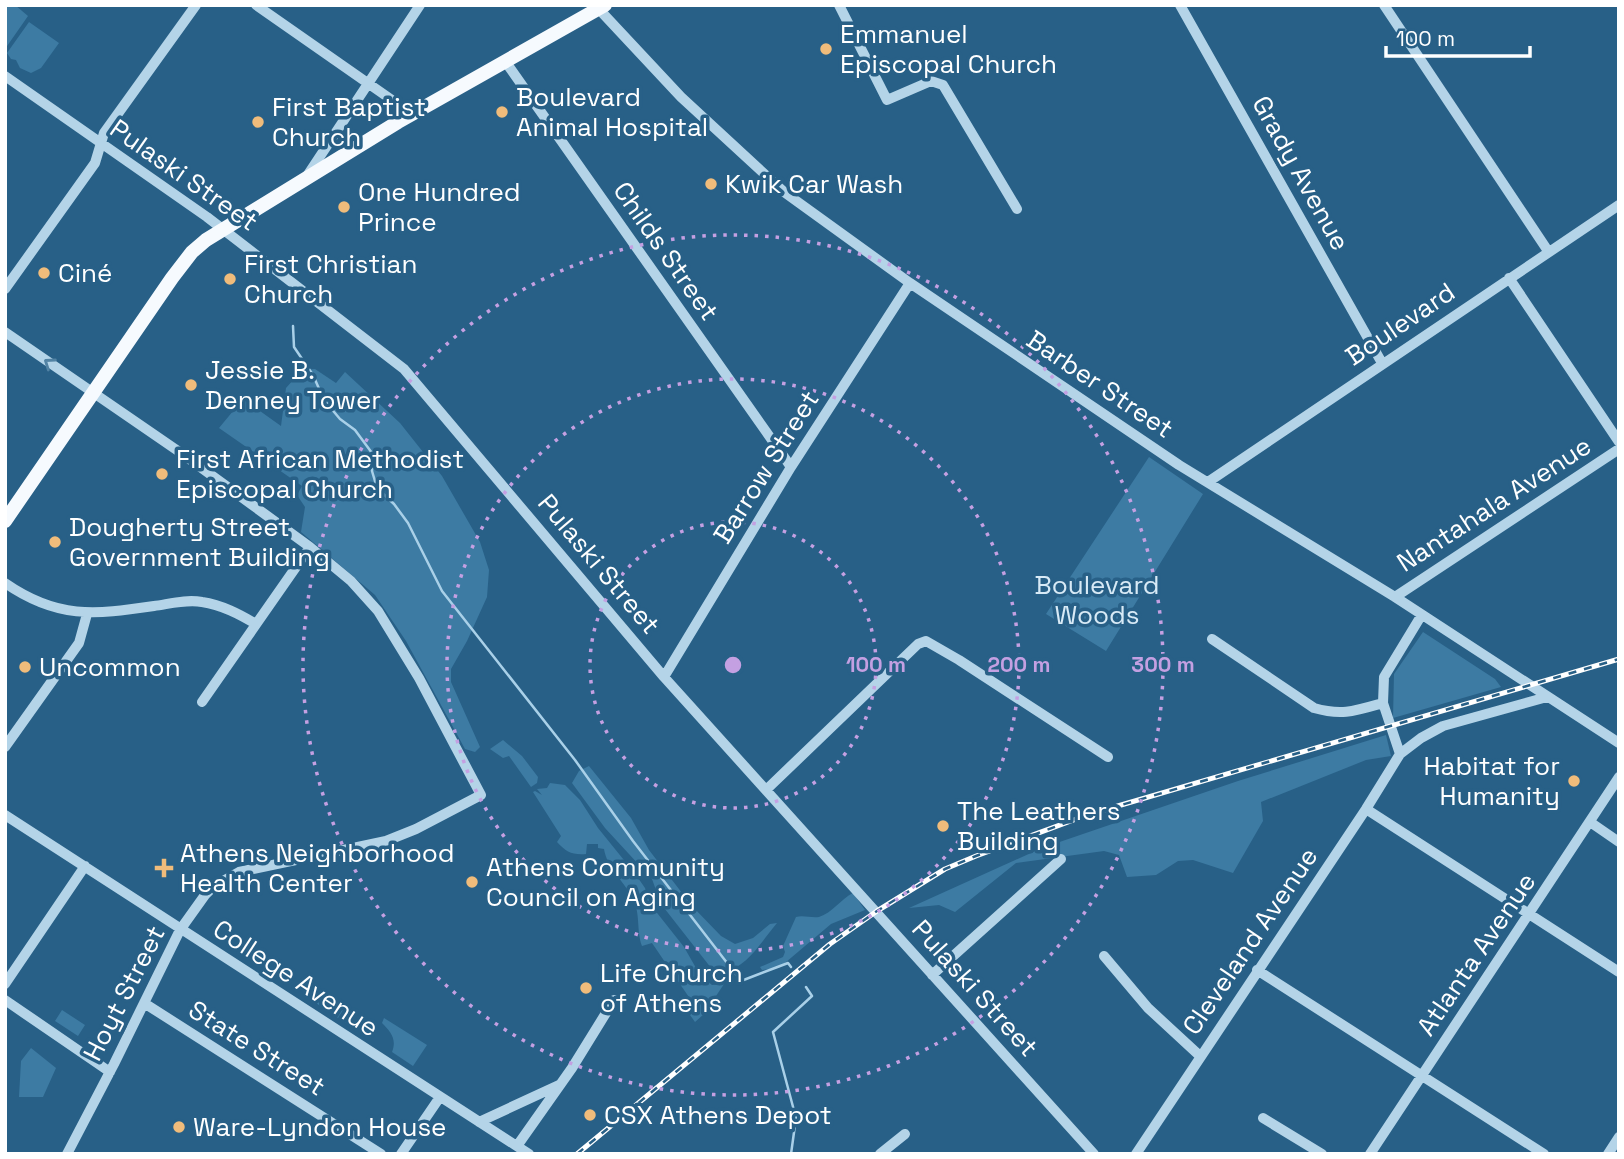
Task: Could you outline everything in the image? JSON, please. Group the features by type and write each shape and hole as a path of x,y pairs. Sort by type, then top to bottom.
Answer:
{"main road":[{"path":"5,521 192,252 222,229 412,114 599,7"}],"street":[{"path":"5,289 95,163 104,133 196,5"},
{"path":"256,5 412,114"},
{"path":"306,178 420,5"},
{"path":"839,5 887,100 930,81 943,85 1017,209"},
{"name":"Grady Avenue","path":"1180,5 1382,363"},
{"path":"1384,5 1548,251"},
{"name":"Barber Street","path":"599,7 681,97 784,192 909,283 1208,482 1395,597 1619,743"},
{"name":"Childs Street","path":"505,61 791,467"},
{"name":"Pulaski Street","path":"5,76 222,229 404,369 664,677 1094,1154"},
{"name":"Boulevard","path":"1208,482 1619,205"},
{"path":"1509,278 1619,442"},
{"name":"Barrow Street","path":"664,677 791,467 909,283"},
{"path":"5,332 181,453 310,547 201,702"},
{"name":"Nantahala Avenue","path":"1395,597 1619,449"},
{"name":"Hoyt Street","path":"66,1154 180,930 205,895 227,877 239,872 386,841 416,829 481,795 419,678 378,611 351,581 310,547"},
{"path":"5,583 22,595 54,609 88,614 192,601 226,608 256,624"},
{"path":"5,747 79,643 88,614"},
{"path":"1400,754 1383,703 1384,677 1421,616"},
{"path":"1212,639 1314,708 1331,713 1346,713 1383,703"},
{"path":"766,790 918,645 926,641 1108,757"},
{"name":"Cleveland Avenue","path":"1136,1154 1400,754 1421,737 1443,726 1547,697"},
{"name":"Atlanta Avenue","path":"1370,1154 1619,778"},
{"path":"1366,809 1619,972"},
{"name":"College Avenue","path":"5,815 529,1154"},
{"path":"1590,822 1619,842"},
{"path":"932,975 1061,859"},
{"path":"5,984 85,866"},
{"path":"1104,956 1148,1008 1200,1056"},
{"path":"1257,970 1544,1154"},
{"path":"5,1000 110,1072"},
{"path":"517,1146 561,1084 614,1000"},
{"name":"State Street","path":"144,1003 382,1154"},
{"path":"479,1122 561,1084"},
{"path":"401,1154 440,1097"},
{"path":"1263,1118 1322,1154"},
{"path":"880,1154 905,1134"},
{"path":"1608,1154 1619,1137"}],"green space":[{"path":"5,5 15,5 28,16 5,49"},
{"path":"29,22 59,43 41,68 31,73 20,68 16,60 11,59 7,53"},
{"path":"315,369 336,383 345,372 400,423 442,476 480,542 489,570 487,597 451,669 451,682 480,747 475,752 465,749 406,641 375,595 301,532 305,507 297,495 302,486 219,428 243,399 281,426 286,388 302,370"},
{"name":"Boulevard Woods","path":"1149,457 1203,494 1106,651 1046,614"},
{"path":"1423,632 1495,679 1501,687 1393,718 1394,674"},
{"path":"1386,735 1391,756 1366,760 1261,802 1263,821 1233,873 1193,860 1178,861 1156,875 1127,877 1119,855 1104,851 1016,863 955,912 939,905 909,908 1042,848 1238,781"},
{"path":"503,740 522,756 538,777 537,783 531,787 509,756 503,758 490,749"},
{"path":"589,766 631,818 649,850 692,906 721,936 735,944 753,938 770,924 777,923 743,963 726,972 715,973 661,904 652,879 605,828 572,783 579,771"},
{"path":"550,783 565,785 580,800 598,828 645,888 650,904 684,947 700,975 712,985 724,984 704,1014 695,1022 690,1015 697,1009 652,943 642,946 635,903 608,862 604,849 598,848 598,844 587,844 586,854 577,854 566,850 557,842 561,836 533,792 542,795 537,789 547,788"},
{"path":"853,893 865,910 831,924 779,968 762,970 760,967 783,957 783,946 796,917 824,915"},
{"path":"322,997 353,1017 356,1030 310,999"},
{"path":"62,1010 85,1025 78,1036 55,1021"},
{"path":"384,1018 427,1045 413,1066 392,1052 393,1039 382,1023"},
{"path":"31,1048 56,1068 43,1097 19,1097 21,1061"}],"waterway":[{"path":"293,326 294,347 313,375 324,400 340,419 355,430 372,453 372,471 377,488 394,504 408,523 442,591 575,760 633,841 741,981 788,963 791,967"},
{"path":"791,1154 796,1118 773,1032 812,996 806,987"}],"railway":[{"path":"577,1154 830,944 945,869 1087,815 1619,659"}],"place":[{"name":"Emmanuel Episcopal Church","path":"826,49"},
{"name":"Boulevard Animal Hospital","path":"502,112"},
{"name":"First Baptist Church","path":"258,122"},
{"name":"Kwik Car Wash","path":"711,184"},
{"name":"One Hundred Prince","path":"344,207"},
{"name":"Ciné","path":"44,273"},
{"name":"First Christian Church","path":"230,279"},
{"name":"Jessie B. Denney Tower","path":"191,385"},
{"name":"First African Methodist Episcopal Church","path":"162,474"},
{"name":"Dougherty Street Government Building","path":"55,542"},
{"name":"Uncommon","path":"25,667"},
{"name":"Habitat for Humanity","path":"1574,781"},
{"name":"The Leathers Building","path":"943,826"},
{"name":"Athens Neighborhood Health Center","path":"164,868"},
{"name":"Athens Community Council on Aging","path":"472,882"},
{"name":"Life Church of Athens","path":"586,988"},
{"name":"CSX Athens Depot","path":"590,1115"},
{"name":"Ware-Lyndon House","path":"179,1127"}]}
